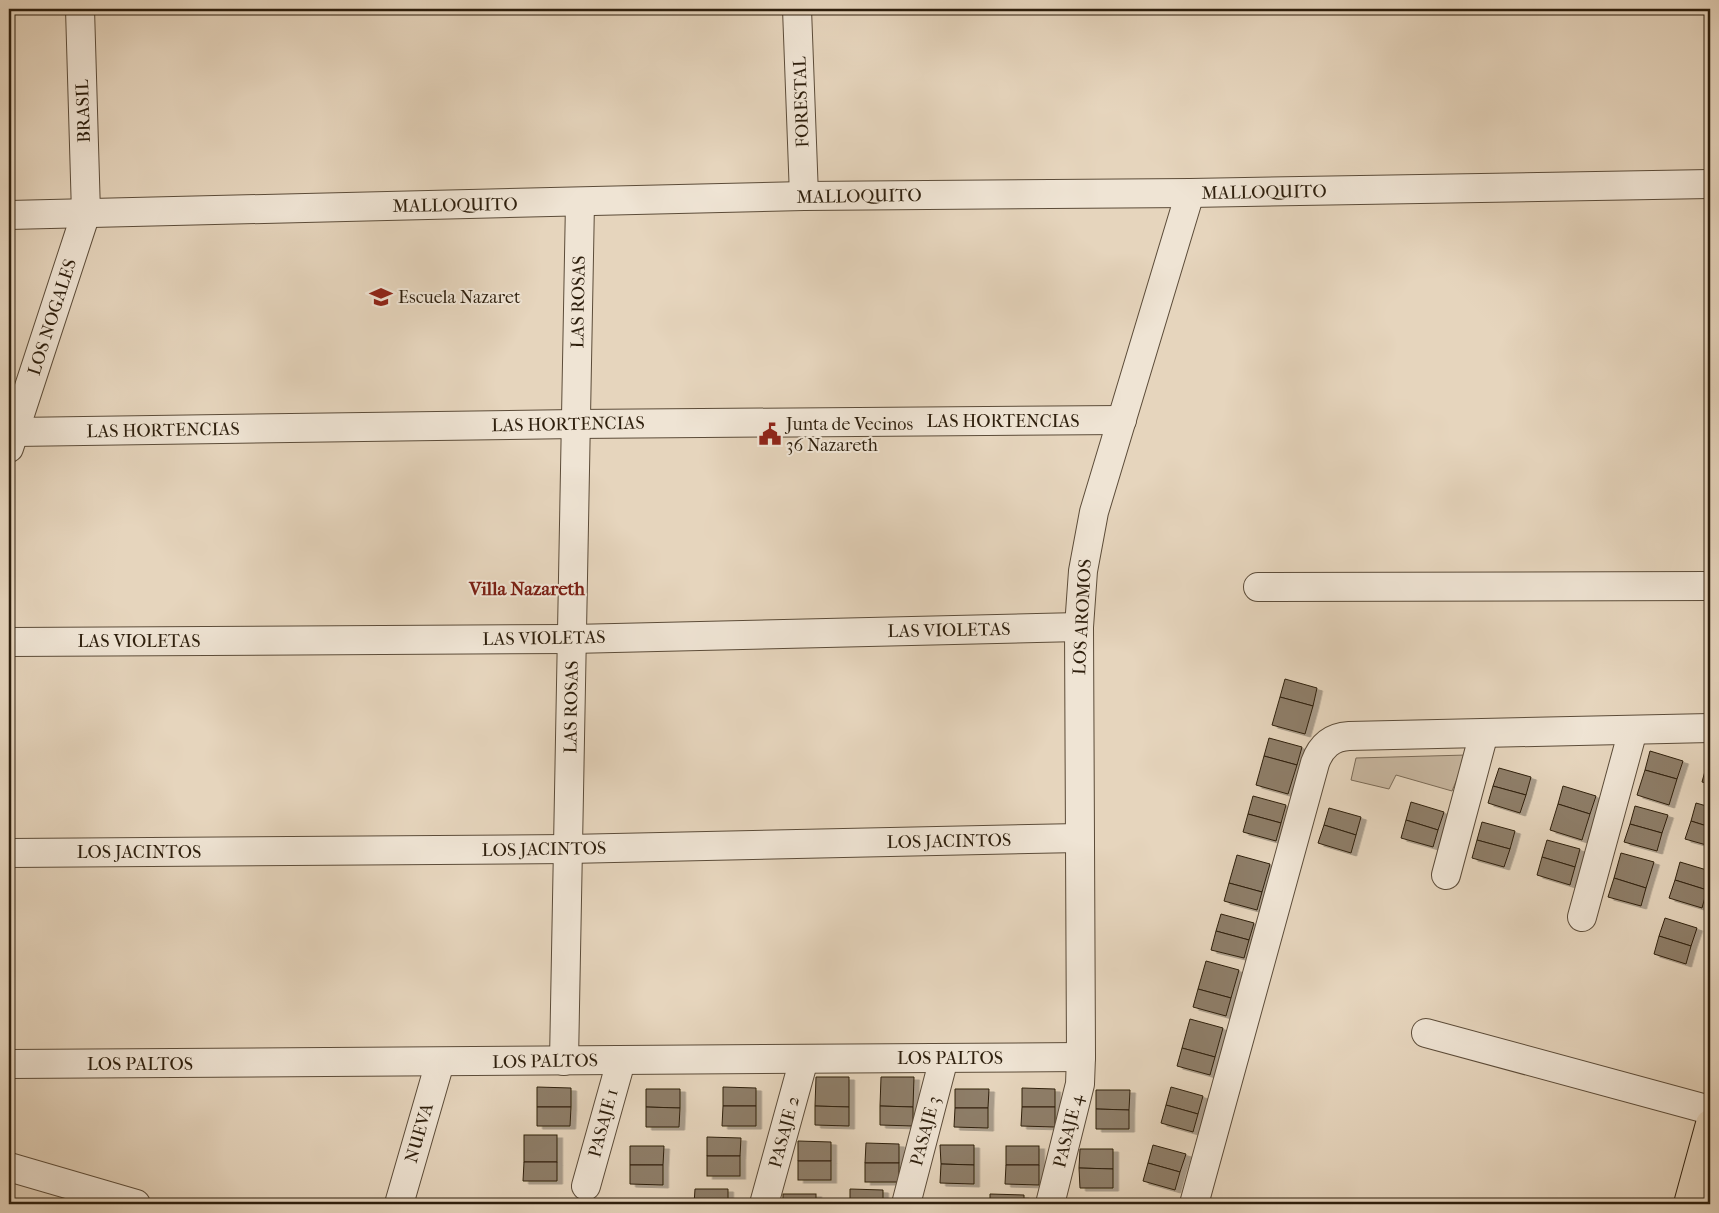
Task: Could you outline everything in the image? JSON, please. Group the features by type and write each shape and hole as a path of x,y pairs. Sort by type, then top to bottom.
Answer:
{"main road":[{"path":"1688,1204 1710,1124"}],"street":[{"name":"BRASIL","path":"80,9 86,213"},
{"name":"FORESTAL","path":"797,9 804,196"},
{"name":"MALLOQUITO","path":"9,215 804,196 1190,193 1710,184"},
{"name":"LOS AROMOS","path":"1082,1057 1078,627 1083,570 1094,512 1190,193"},
{"name":"LAS ROSAS","path":"564,1061 580,202"},
{"name":"LOS NOGALES","path":"12,441 86,213"},
{"name":"LAS HORTENCIAS","path":"12,441 576,424 1122,420"},
{"path":"1258,587 1710,586"},
{"name":"LAS VIOLETAS","path":"9,642 572,639 1078,627"},
{"path":"1194,1204 1313,772 1321,749 1333,739 1341,736 1710,728"},
{"path":"1582,916 1633,730"},
{"path":"1446,875 1484,733"},
{"name":"LOS JACINTOS","path":"9,853 568,849 1079,838"},
{"path":"1426,1033 1710,1110"},
{"name":"LOS PALTOS","path":"9,1064 1082,1057"},
{"name":"PASAJE 4","path":"1050,1204 1080,1084 1082,1057"},
{"name":"PASAJE 3","path":"906,1204 944,1058"},
{"name":"PASAJE 2","path":"764,1204 804,1059"},
{"name":"PASAJE 1","path":"586,1186 621,1061"},
{"name":"NUEVA","path":"399,1204 440,1062"},
{"path":"9,1167 136,1204"}],"shaded area":[{"path":"1467,755 1452,791 1396,775 1389,789 1351,780 1356,758"}],"building":[{"path":"1285,679 1317,688 1313,706 1280,697"},
{"path":"1280,697 1313,706 1305,734 1272,725"},
{"path":"1269,738 1302,747 1297,765 1264,756"},
{"path":"1650,751 1683,761 1677,779 1645,770"},
{"path":"1264,756 1297,765 1288,794 1256,785"},
{"path":"1707,764 1710,765 1710,784 1702,782"},
{"path":"1499,768 1531,777 1526,795 1493,786"},
{"path":"1645,770 1677,779 1669,805 1637,795"},
{"path":"1493,786 1526,795 1520,813 1488,803"},
{"path":"1563,786 1596,796 1590,814 1558,804"},
{"path":"1253,796 1286,805 1281,823 1248,814"},
{"path":"1411,802 1444,812 1438,830 1406,820"},
{"path":"1696,803 1710,807 1710,827 1691,821"},
{"path":"1558,804 1590,814 1582,840 1550,830"},
{"path":"1635,806 1668,815 1662,833 1630,824"},
{"path":"1329,808 1361,817 1356,835 1324,825"},
{"path":"1248,814 1281,823 1276,841 1243,832"},
{"path":"1406,820 1438,830 1433,847 1401,838"},
{"path":"1691,821 1710,827 1710,846 1685,839"},
{"path":"1482,822 1515,831 1510,849 1477,840"},
{"path":"1630,824 1662,833 1657,851 1624,842"},
{"path":"1324,825 1356,835 1351,853 1318,843"},
{"path":"1477,840 1510,849 1504,867 1472,858"},
{"path":"1547,840 1580,849 1575,867 1542,857"},
{"path":"1621,853 1654,862 1646,888 1614,878"},
{"path":"1237,855 1270,864 1262,892 1229,883"},
{"path":"1542,857 1575,867 1570,885 1537,875"},
{"path":"1680,862 1710,871 1707,890 1675,880"},
{"path":"1614,878 1646,888 1641,906 1608,897"},
{"path":"1675,880 1707,890 1702,908 1669,898"},
{"path":"1229,883 1262,892 1257,910 1224,901"},
{"path":"1221,914 1254,923 1249,940 1216,931"},
{"path":"1665,918 1697,928 1691,946 1659,936"},
{"path":"1216,931 1249,940 1244,958 1211,950"},
{"path":"1659,936 1691,946 1686,964 1654,954"},
{"path":"1206,961 1239,970 1231,998 1198,989"},
{"path":"1198,989 1231,998 1226,1016 1193,1007"},
{"path":"1190,1019 1223,1028 1215,1057 1182,1048"},
{"path":"1182,1048 1215,1057 1210,1075 1177,1066"},
{"path":"816,1077 849,1077 849,1107 815,1106"},
{"path":"881,1077 914,1077 913,1107 880,1106"},
{"path":"537,1087 571,1088 571,1107 537,1107"},
{"path":"723,1087 756,1088 756,1106 723,1106"},
{"path":"1171,1087 1203,1096 1198,1114 1166,1105"},
{"path":"1022,1088 1055,1089 1055,1107 1022,1107"},
{"path":"646,1089 680,1089 680,1108 646,1107"},
{"path":"955,1089 989,1089 988,1108 955,1108"},
{"path":"1096,1090 1130,1090 1129,1110 1096,1109"},
{"path":"1166,1105 1198,1114 1193,1132 1161,1123"},
{"path":"723,1106 756,1106 756,1126 722,1126"},
{"path":"815,1106 849,1107 849,1126 815,1125"},
{"path":"880,1106 913,1107 913,1126 880,1125"},
{"path":"537,1107 571,1107 570,1126 537,1126"},
{"path":"646,1107 680,1108 679,1127 646,1127"},
{"path":"1022,1107 1055,1107 1055,1127 1021,1126"},
{"path":"955,1108 988,1108 988,1128 954,1127"},
{"path":"1096,1109 1129,1110 1129,1129 1096,1129"},
{"path":"524,1135 557,1135 557,1162 524,1162"},
{"path":"707,1137 741,1138 740,1156 707,1156"},
{"path":"798,1141 831,1142 831,1161 798,1161"},
{"path":"866,1143 899,1144 899,1163 865,1163"},
{"path":"940,1145 974,1145 974,1165 941,1164"},
{"path":"1153,1145 1186,1154 1180,1172 1148,1163"},
{"path":"630,1146 664,1146 663,1165 630,1165"},
{"path":"1006,1146 1039,1146 1039,1165 1006,1165"},
{"path":"1080,1149 1113,1149 1113,1169 1079,1168"},
{"path":"707,1156 740,1156 740,1176 707,1176"},
{"path":"798,1161 831,1161 831,1180 798,1180"},
{"path":"524,1162 557,1162 557,1181 523,1181"},
{"path":"865,1163 899,1163 899,1182 865,1182"},
{"path":"1148,1163 1180,1172 1175,1190 1143,1181"},
{"path":"941,1164 974,1165 974,1184 940,1183"},
{"path":"630,1165 663,1165 663,1185 630,1184"},
{"path":"1006,1165 1039,1165 1039,1185 1005,1184"},
{"path":"1079,1168 1113,1169 1113,1188 1080,1188"},
{"path":"695,1189 728,1189 728,1204 694,1204"},
{"path":"850,1189 883,1190 883,1204 850,1204"},
{"path":"783,1194 816,1194 816,1204 783,1204"},
{"path":"990,1194 1024,1195 1024,1204 990,1204"},
{"path":"957,1203 957,1204 923,1204"}],"place":[{"name":"Escuela Nazaret","path":"381,297"},
{"name":"Junta de Vecinos 36 Nazareth","path":"770,434"}],"district":[{"name":"Villa Nazareth","path":"527,588"}]}
